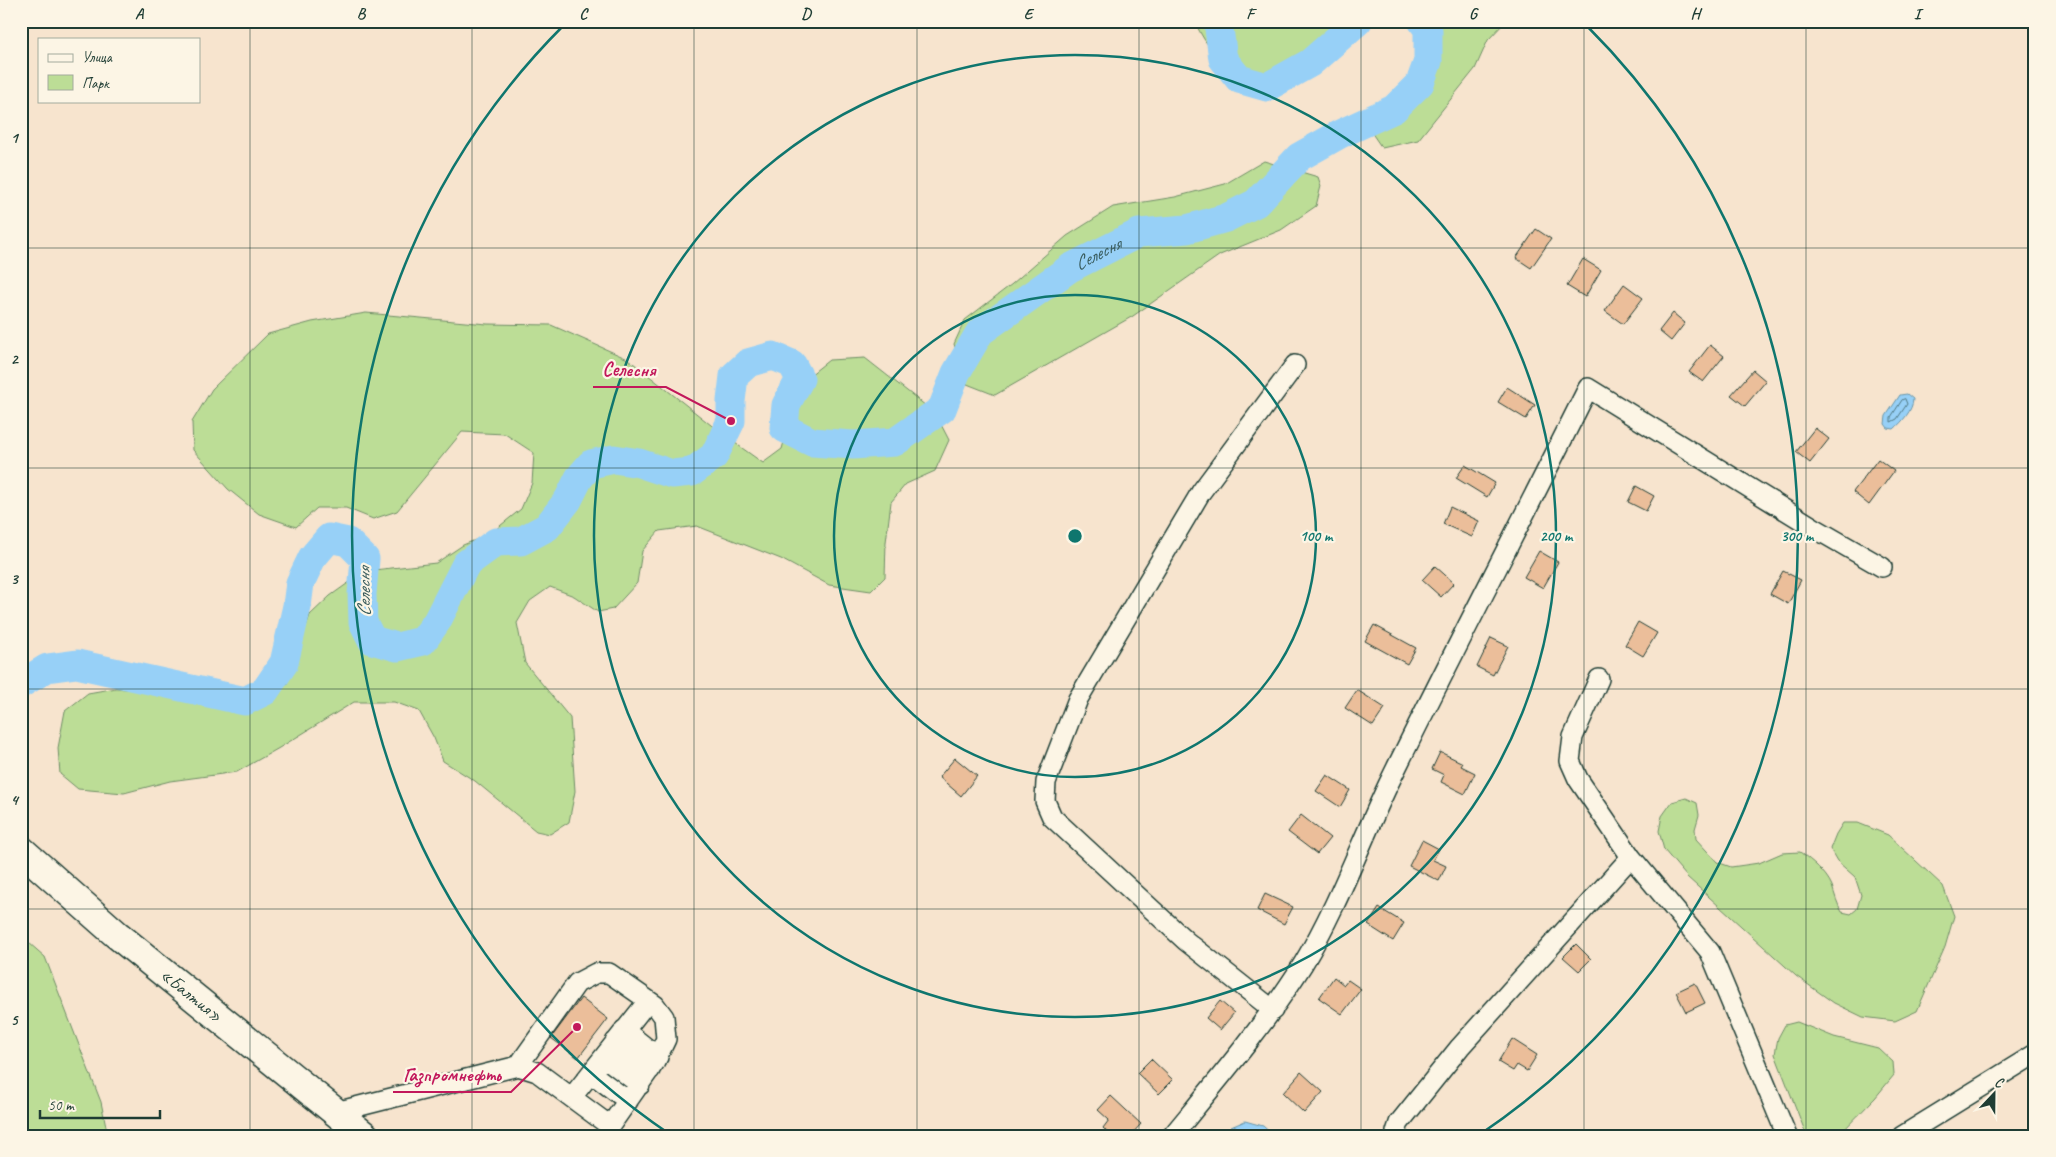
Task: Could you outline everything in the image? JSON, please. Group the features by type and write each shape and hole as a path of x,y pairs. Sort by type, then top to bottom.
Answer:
{"highway":[{"name":"«Балтия»","path":"21,850 116,934 365,1136"}],"street":[{"path":"1273,1010 1179,935 1052,817 1044,801 1046,782 1078,700 1201,492 1295,365"},
{"path":"1172,1136 1236,1059 1273,1010 1304,962 1329,915 1392,777 1588,388 1816,529 1882,566"},
{"path":"1599,679 1573,737 1570,761 1578,779 1631,857 1710,952 1748,1038 1787,1136"},
{"path":"1398,1136 1396,1132 1400,1123 1460,1047 1631,857"},
{"path":"336,1112 518,1066 537,1072 572,1097 610,1131 649,1070 666,1039 664,1018 648,1000 609,973 596,973 577,983 518,1066"},
{"path":"572,1097 648,1000"},
{"path":"614,1043 649,1070"},
{"path":"614,1043 649,1070"},
{"path":"1902,1136 2035,1054"},
{"path":"591,1073 628,1101"}],"green space":[{"path":"1195,21 1358,21 1310,63 1267,87 1243,80 1228,70 1208,45"},
{"path":"1422,21 1506,21 1488,40 1475,69 1418,140 1382,148 1369,129 1394,109 1420,83 1428,61 1428,29"},
{"path":"1264,161 1318,177 1321,186 1316,206 1281,230 1220,255 1133,316 995,395 967,384 954,344 965,320 1012,284 1067,236 1113,207 1175,197 1225,184"},
{"path":"366,313 487,324 551,325 628,359 721,433 763,463 782,449 800,383 829,360 865,358 935,413 949,440 935,471 906,484 891,502 886,542 885,577 871,591 829,585 781,559 697,526 659,531 642,551 637,583 613,609 598,612 574,596 550,587 530,601 517,623 525,663 570,718 575,791 569,822 550,834 536,831 475,781 443,761 434,738 419,711 394,702 354,702 237,772 170,781 124,793 78,789 60,774 58,748 65,711 88,693 116,688 165,693 249,711 267,704 287,684 310,615 330,596 365,571 436,563 463,545 490,534 521,509 532,483 534,453 505,434 462,432 397,511 373,519 346,508 317,508 296,527 259,514 228,489 193,450 192,422 212,389 268,334 312,322"},
{"path":"1686,798 1697,803 1699,815 1695,829 1696,839 1717,862 1731,867 1759,863 1782,853 1800,852 1826,876 1842,912 1851,914 1857,909 1861,895 1855,877 1837,861 1830,849 1836,834 1843,823 1858,823 1888,835 1943,886 1954,916 1945,947 1917,1011 1895,1021 1863,1017 1834,1003 1796,976 1687,877 1664,850 1659,831 1662,816 1672,802"},
{"path":"21,936 45,957 101,1102 108,1136 21,1135"},
{"path":"1797,1022 1834,1037 1878,1048 1893,1062 1894,1075 1875,1098 1838,1136 1806,1134 1775,1054 1778,1038 1785,1025"}],"water":[{"path":"1907,394 1913,399 1909,411 1894,429 1888,428 1885,424 1886,416 1900,395"},
{"path":"1245,1121 1263,1126 1274,1136 1225,1136 1231,1127"}],"building":[{"path":"1536,229 1551,239 1531,268 1516,258"},
{"path":"1583,259 1601,270 1585,297 1567,286"},
{"path":"1624,284 1643,298 1623,324 1605,311"},
{"path":"1673,313 1685,323 1671,341 1659,331"},
{"path":"1710,345 1724,356 1703,382 1689,372"},
{"path":"1753,370 1766,381 1745,406 1731,395"},
{"path":"1507,387 1535,405 1526,419 1498,402"},
{"path":"1815,428 1829,439 1810,463 1796,452"},
{"path":"1878,459 1894,471 1869,505 1853,492"},
{"path":"1465,465 1495,483 1487,497 1456,478"},
{"path":"1636,486 1654,496 1646,511 1628,502"},
{"path":"1450,507 1479,521 1472,537 1443,524"},
{"path":"1539,551 1558,562 1543,588 1524,577"},
{"path":"1435,566 1454,583 1441,597 1422,580"},
{"path":"1783,571 1801,580 1788,604 1770,594"},
{"path":"1638,622 1657,633 1643,656 1625,645"},
{"path":"1374,625 1416,648 1407,664 1365,641"},
{"path":"1491,638 1508,646 1493,675 1477,667"},
{"path":"1357,690 1385,708 1373,726 1345,708"},
{"path":"1440,752 1463,763 1461,766 1475,773 1465,794 1441,782 1444,775 1432,769"},
{"path":"955,758 977,776 961,796 939,777"},
{"path":"1327,775 1350,790 1340,807 1316,791"},
{"path":"1301,815 1330,838 1317,854 1288,832"},
{"path":"1422,840 1439,849 1433,860 1446,866 1439,881 1409,866"},
{"path":"1265,894 1293,907 1284,924 1257,910"},
{"path":"1379,908 1404,923 1393,941 1368,925"},
{"path":"1576,944 1591,959 1579,971 1563,957"},
{"path":"1334,977 1344,985 1348,980 1361,989 1342,1014 1319,998"},
{"path":"1695,983 1705,1003 1686,1012 1676,992"},
{"path":"581,998 608,1019 578,1058 551,1038"},
{"path":"1220,1001 1234,1013 1220,1030 1206,1018"},
{"path":"1512,1039 1537,1055 1527,1071 1517,1065 1513,1071 1498,1062"},
{"path":"1151,1059 1173,1080 1159,1094 1137,1073"},
{"path":"1301,1072 1323,1092 1304,1113 1283,1093"},
{"path":"1111,1096 1141,1124 1130,1136 1111,1136 1103,1128 1109,1120 1098,1110"}],"waterway":[{"name":"Селесня","path":"1218,21 1223,59 1239,79 1267,87 1310,63 1358,21"},
{"name":"Селесня","path":"21,684 47,668 77,664 245,701 265,691 284,663 297,606 300,583 312,558 329,538 348,542 365,559 362,594 363,622 372,640 397,647 423,641 437,621 466,564 496,542 521,541 547,527 568,500 579,478 591,464 614,459 639,463 672,474 692,472 714,456 731,421 734,376 748,363 773,356 792,364 800,379 786,405 784,428 812,442 853,445 895,442 942,409 956,373 980,332 1070,268 1139,233 1187,229 1226,218 1256,203 1299,157 1340,134 1394,109 1420,83 1428,61 1428,29 1422,21"}],"place":[{"name":"Селесня","path":"731,421"},
{"name":"Газпромнефть","path":"577,1027"}]}
